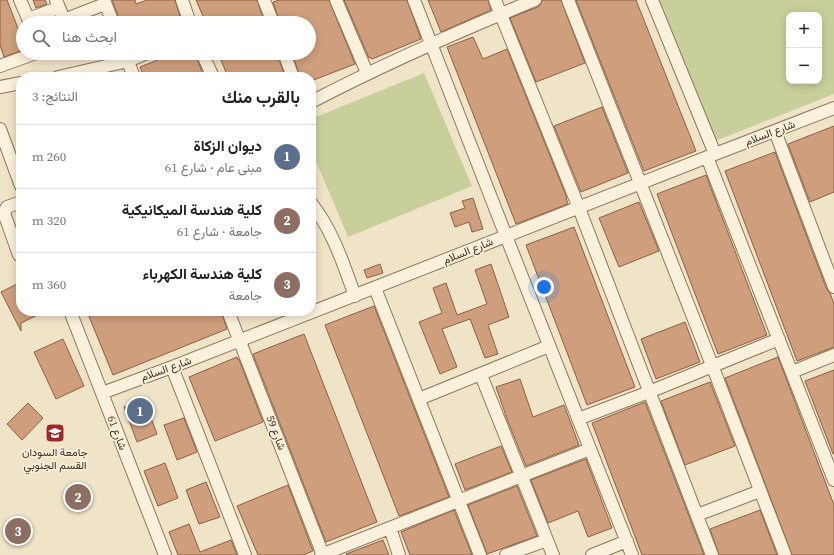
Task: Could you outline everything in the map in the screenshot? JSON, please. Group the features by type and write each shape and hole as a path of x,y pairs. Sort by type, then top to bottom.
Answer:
{"street":[{"path":"20,0 27,16"},
{"path":"182,0 188,16"},
{"path":"264,0 270,16"},
{"path":"336,0 367,73"},
{"path":"414,0 632,555"},
{"path":"495,0 579,208 712,555"},
{"path":"316,99 367,73 535,0"},
{"path":"568,0 785,555"},
{"path":"652,0 779,339 834,480"},
{"path":"73,16 105,2 110,16"},
{"path":"37,16 57,4 63,16"},
{"path":"0,66 17,60"},
{"path":"77,72 116,60"},
{"path":"127,60 132,72"},
{"path":"205,60 210,72"},
{"path":"287,60 291,72"},
{"path":"0,87 16,84"},
{"name":"شارع السلام","path":"316,311 834,108"},
{"path":"0,129 16,172"},
{"path":"775,131 834,287"},
{"path":"16,204 7,207 4,213 16,247"},
{"path":"316,210 325,222 331,234 355,296"},
{"path":"375,288 480,555"},
{"name":"شارع 61","path":"72,316 165,555"},
{"name":"شارع 59","path":"230,316 322,555"},
{"name":"شارع السلام","path":"102,392 172,367 304,316"},
{"path":"578,419 779,339"},
{"path":"419,399 550,346"},
{"path":"792,372 834,355"},
{"path":"172,367 245,555"},
{"path":"481,375 553,555"},
{"path":"322,555 590,449"},
{"path":"696,515 760,491"},
{"path":"390,528 399,555"},
{"path":"506,555 547,540"},
{"path":"592,555 627,541"}],"green space":[{"path":"658,0 834,0 834,94 715,141"},
{"path":"424,73 472,186 348,237 316,161 316,117"}],"building":[{"path":"0,0 7,0 16,23 16,53 4,57 0,45"},
{"path":"33,0 45,0 47,4 36,8"},
{"path":"112,0 135,0 136,4 147,0 175,0 180,16 118,16"},
{"path":"196,0 257,0 263,16 203,16"},
{"path":"279,0 329,0 355,64 316,79 316,72 298,72 294,60 316,60 316,16 278,16 273,2"},
{"path":"344,0 407,0 421,39 372,59 369,58"},
{"path":"428,0 488,0 491,10 441,32"},
{"path":"542,0 561,0 585,63 536,82 510,18 538,7"},
{"path":"576,0 636,0 696,151 644,171"},
{"path":"473,37 483,59 507,49 567,198 568,204 516,224 447,47"},
{"path":"158,60 198,60 202,72 142,72 140,67"},
{"path":"221,60 279,60 283,72 226,72"},
{"path":"602,107 628,173 581,192 554,126"},
{"path":"834,126 834,192 810,202 788,144"},
{"path":"775,152 827,290 830,293 834,304 834,347 797,361 725,171"},
{"path":"706,175 767,335 718,354 657,194"},
{"path":"473,198 483,229 472,232 469,222 455,227 450,213 465,208 462,201"},
{"path":"639,202 659,251 619,267 599,218"},
{"path":"574,227 635,387 587,405 526,245"},
{"path":"380,264 383,273 367,278 364,270"},
{"path":"491,264 509,317 488,325 498,354 485,358 470,319 442,329 457,367 440,374 419,322 442,313 433,288 446,283 457,315 487,304 475,270"},
{"path":"16,284 16,316 36,316 21,323 21,331 1,292"},
{"path":"374,306 449,497 399,516 325,325"},
{"path":"89,316 223,316 227,329 113,375"},
{"path":"685,322 700,362 656,379 641,339"},
{"path":"304,334 377,522 326,542 253,354"},
{"path":"63,339 84,386 56,399 34,352"},
{"path":"237,357 263,422 215,441 189,377"},
{"path":"778,357 834,505 834,555 792,555 725,378"},
{"path":"834,370 834,454 833,454 805,381"},
{"path":"520,379 533,417 564,405 579,445 526,466 496,387"},
{"path":"710,382 735,446 685,465 661,401"},
{"path":"144,399 157,434 137,442 124,407"},
{"path":"645,402 704,555 642,555 592,423"},
{"path":"28,403 43,418 22,440 7,424"},
{"path":"184,418 197,452 177,460 164,425"},
{"path":"501,446 512,472 465,490 455,464"},
{"path":"586,459 612,528 588,537 578,511 548,523 531,480"},
{"path":"165,463 178,498 158,506 144,471"},
{"path":"206,482 220,517 199,524 186,490"},
{"path":"288,485 313,551 303,555 258,555 237,506"},
{"path":"517,486 537,536 487,554 468,505"},
{"path":"454,510 472,555 410,555 401,532"},
{"path":"760,510 777,555 719,555 710,529"},
{"path":"189,524 200,552 231,540 237,555 178,555 169,532"},
{"path":"383,540 389,555 346,554"}],"place":[{"name":"ديوان الزكاة","path":"140,411"},
{"name":"جامعة السودان القسم الجنوبي","path":"55,433"},
{"name":"كلية هندسة الميكانيكية","path":"78,497"},
{"name":"كلية هندسة الكهرباء","path":"18,531"}]}
